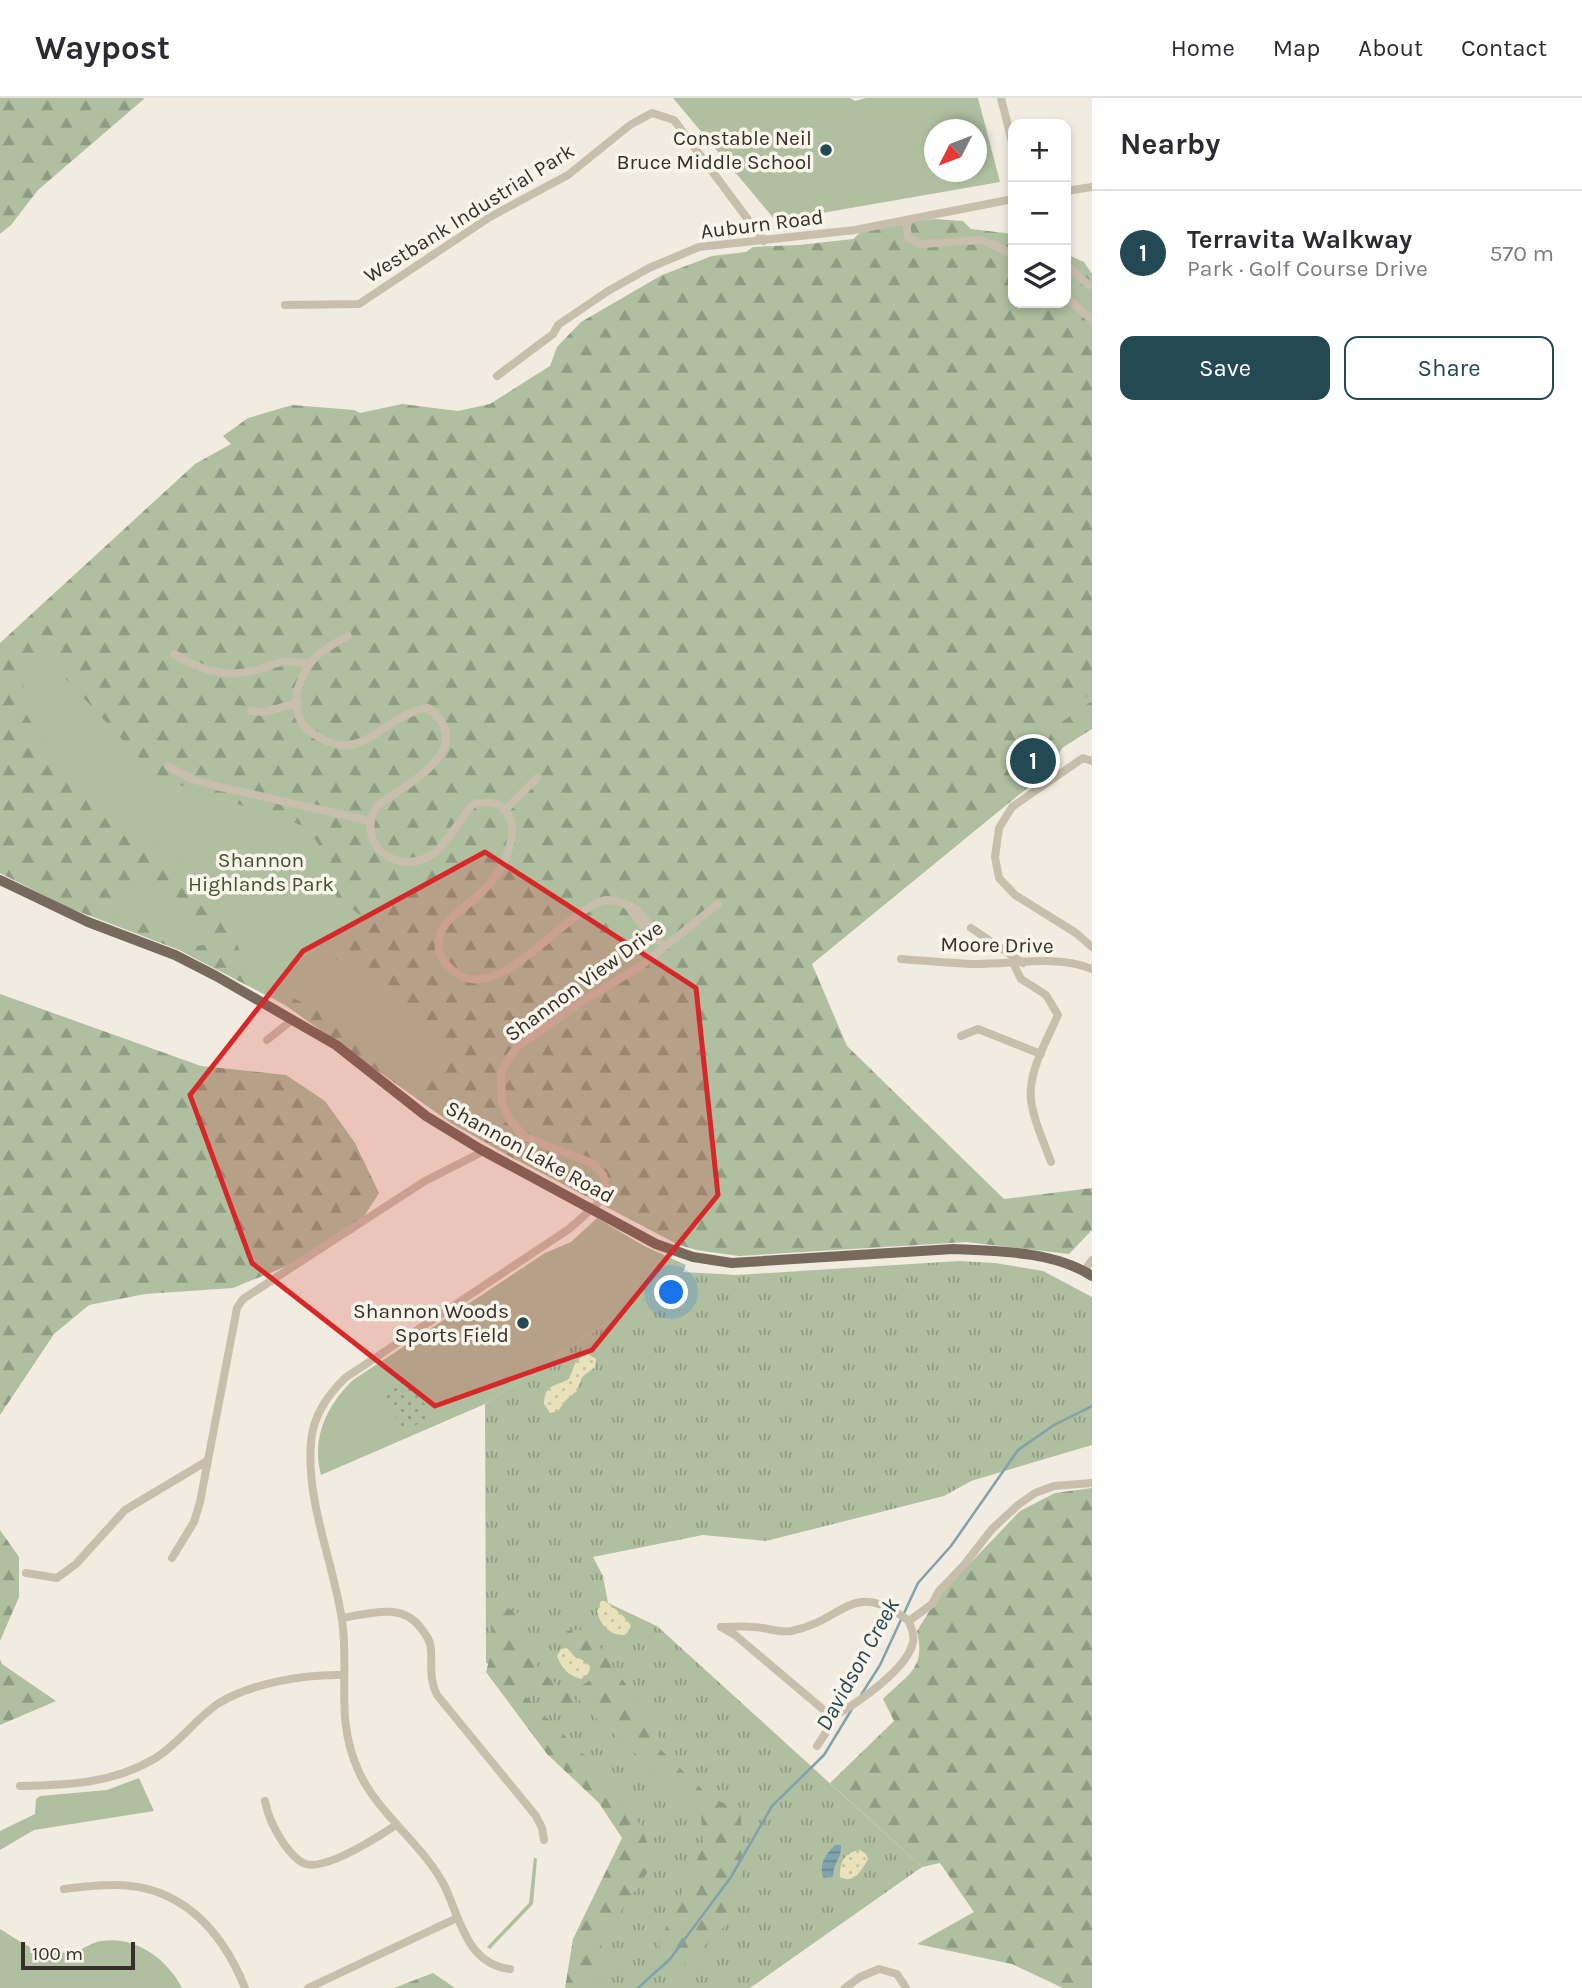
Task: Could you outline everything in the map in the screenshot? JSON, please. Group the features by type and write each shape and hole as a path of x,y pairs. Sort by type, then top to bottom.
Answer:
{"main road":[{"name":"Shannon Lake Road","path":"0,880 88,922 175,956 226,981 336,1045 426,1116 484,1151 656,1244 676,1252 712,1261 753,1262 953,1249 1044,1259 1088,1273"}],"street":[{"path":"1001,98 1008,126"},
{"name":"Westbank Industrial Park","path":"285,305 359,304 490,217 568,174 630,125 652,113 674,120 764,241"},
{"path":"1071,190 1092,187"},
{"name":"Auburn Road","path":"497,376 553,334 558,325 649,268 699,247 855,230 1008,200"},
{"path":"906,221 908,238 921,244 982,240 1008,252"},
{"path":"1071,269 1092,285"},
{"path":"1071,301 1092,320"},
{"path":"348,636 322,650 308,664 296,696 301,724 335,745 353,747 416,710 428,708 440,717 446,729 444,750 436,763 379,804 370,821 370,835 386,856 410,862 425,859 436,851 473,804 486,802 498,805 505,810 512,828 508,852 501,870 486,888 444,925 438,950 451,969 465,979 480,981 499,974 604,900 635,909 650,926 654,937 664,946"},
{"path":"174,654 208,671 230,674 250,672 281,661 293,660 308,664"},
{"path":"251,711 264,712 298,703"},
{"path":"1092,761 1083,758 1012,807 999,828 995,857 999,878 1015,895 1076,933 1092,947"},
{"path":"168,766 191,779 216,786 370,821"},
{"path":"505,810 537,778"},
{"name":"Shannon View Drive","path":"592,1208 604,1198 606,1186 603,1175 592,1163 525,1136 509,1119 502,1103 501,1074 505,1064 517,1047 583,1001 642,965 718,904"},
{"path":"971,928 1018,963 1021,979 1046,995 1058,1015 1030,1088 1032,1105 1051,1162"},
{"name":"Moore Drive","path":"901,960 973,964 1048,961 1082,965 1092,969"},
{"path":"267,1040 292,1020"},
{"path":"961,1036 978,1029 1041,1054"},
{"path":"172,1558 194,1522 200,1502 237,1308 243,1299 425,1181 484,1151"},
{"path":"510,1969 496,1967 471,1945 444,1885 359,1774 348,1745 343,1711 345,1649 342,1618 311,1482 311,1439 323,1404 345,1378 569,1229 592,1208"},
{"path":"1088,1273 1092,1260"},
{"path":"26,1573 57,1578 76,1564 125,1510 206,1461"},
{"path":"909,1621 932,1604 939,1591 992,1530 1018,1505 1035,1493 1054,1486 1092,1483"},
{"path":"817,1745 829,1728 832,1717 872,1692 902,1662 913,1645 914,1636 909,1621 885,1605 865,1600 789,1631 721,1626 832,1717"},
{"path":"342,1618 394,1611 406,1614 416,1622 429,1640 432,1650 430,1674 437,1695 537,1816 544,1840"},
{"path":"20,1786 93,1782 119,1774 156,1758 219,1704 238,1694 286,1679 314,1674 343,1675"},
{"path":"265,1801 268,1818 286,1847 296,1859 307,1864 320,1864 336,1857 371,1841 396,1825"},
{"path":"64,1889 114,1885 136,1887 190,1908 225,1947 245,1988"},
{"path":"308,1988 457,1919"},
{"path":"845,1988 860,1977 879,1969 897,1974 906,1988"}],"highlighted area":[{"path":"485,852 696,988 718,1195 592,1350 435,1406 252,1263 190,1095 303,951"}],"green space":[{"path":"0,98 144,99 38,190 11,225 0,234"},
{"name":"Constable Neil Bruce Middle School","path":"673,98 850,98 855,101 866,98 978,98 984,119 924,119 924,182 987,182 987,132 1000,182 776,221"},
{"path":"935,219 963,221 971,229 1008,233 1008,308 1071,308 1071,256 1084,262 1092,274 1092,729 1062,748 1053,767 812,964 847,1046 1004,1199 1092,1188 1092,1230 1069,1254 966,1242 739,1256 696,1250 677,1244 451,1123 285,1005 179,950 67,907 0,873 0,643 195,464 231,444 223,436 248,418 292,405 354,410 360,413 402,404 458,411 490,404 550,366 557,347 581,322 662,275 712,256 746,252 753,247 853,239 863,230 894,223"},
{"name":"Shannon Highlands Park","path":"39,650 158,778 307,827 327,858 319,870 339,900 363,917 336,959 445,1051 413,1084 407,1083 352,1038 338,1013 316,1010 248,974 230,924 199,888 172,865 178,859 157,845 143,849 56,772 54,760 20,704 26,673"},
{"path":"1092,693 1092,701 1053,728 1042,755 986,819 982,814 1035,752 1047,724"},
{"name":"Shannon Highlands Park","path":"147,884 205,936 204,945 196,946 154,926 112,913"},
{"path":"0,994 201,1066 286,1075 325,1101 355,1143 379,1193 354,1232 309,1257 233,1288 145,1294 89,1305 54,1334 0,1415"},
{"path":"597,1218 644,1246 686,1265 683,1272 485,1404 321,1475 318,1448 324,1423 336,1400 353,1380 545,1253 571,1242"},
{"path":"959,1261 995,1263 1043,1271 1092,1297 1092,1445 971,1481 944,1496 766,1541 703,1535 593,1557 603,1576 608,1603 657,1626 922,1867 750,1988 570,1988 644,1856 599,1778 486,1662 485,1404 683,1272 737,1275"},
{"path":"404,1377 410,1379 432,1417 404,1431 382,1391"},
{"path":"1092,1488 1092,1988 1063,1988 1012,1964 917,1944 974,1912 940,1863 922,1867 830,1783 894,1721 883,1699 907,1677 917,1663 917,1631 938,1597 1020,1511 1055,1493"},
{"path":"0,1530 19,1557 19,1597 0,1641"},
{"path":"508,1608 521,1615 526,1650 543,1673 576,1700 573,1713 515,1670 526,1697 593,1764 639,1823 655,1861 601,1941 604,1971 598,1988 565,1988 573,1939 622,1838 599,1803 547,1754 486,1672 492,1649 493,1622"},
{"path":"587,1629 658,1730 660,1749 711,1798 741,1810 742,1873 723,1928 680,1969 658,1945 703,1847 701,1814 582,1705 575,1690 595,1677 566,1631"},
{"path":"0,1659 2,1664 56,1701 0,1725"},
{"path":"139,1778 154,1811 34,1830 0,1850 0,1831 35,1814 36,1799 40,1796 107,1790"},
{"path":"534,1857 537,1859 533,1904 490,1949 487,1947 529,1903"},
{"path":"0,1929 33,1948 52,1952 77,1951 102,1941 127,1942 159,1959 176,1977 182,1988 0,1988"},
{"path":"433,1973 455,1988 394,1988"}],"sand":[{"path":"588,1354 596,1359 595,1367 582,1377 577,1391 558,1411 550,1413 544,1404 546,1392 569,1379 576,1361"},
{"path":"601,1601 605,1601 629,1622 631,1626 626,1635 615,1634 603,1625 597,1611"},
{"path":"567,1648 576,1658 590,1666 588,1674 581,1679 569,1673 559,1661 557,1656 561,1649"},
{"path":"860,1850 868,1859 860,1872 849,1879 840,1877 844,1859 850,1853"}],"water":[{"path":"835,1845 841,1845 841,1850 833,1876 824,1878 824,1860"}],"waterway":[{"name":"Davidson Creek","path":"861,1695 880,1665 918,1583 951,1546 1018,1450 1054,1425 1092,1406"},
{"name":"Davidson Creek","path":"638,1988 670,1959 731,1877 772,1806 824,1755 852,1709"}],"place":[{"name":"Constable Neil Bruce Middle School","path":"826,150"},
{"name":"Terravita Walkway","path":"1033,761"},
{"name":"Shannon Woods Sports Field","path":"523,1323"}]}
